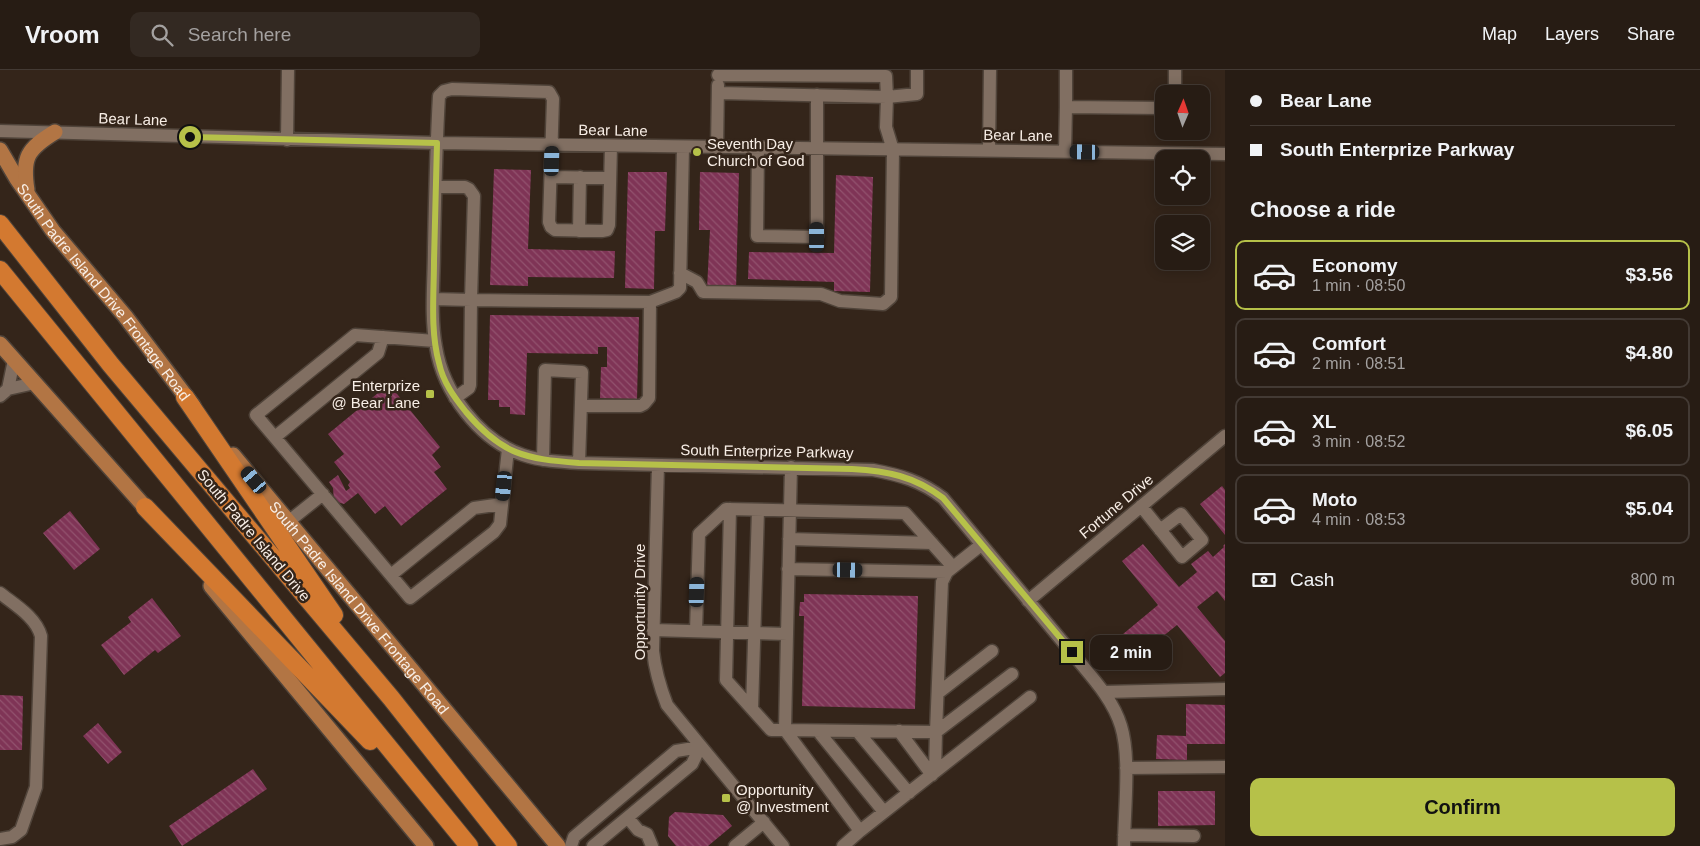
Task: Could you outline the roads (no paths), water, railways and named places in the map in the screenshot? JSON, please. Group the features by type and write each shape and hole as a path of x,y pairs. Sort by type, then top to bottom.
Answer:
{"highway":[{"name":"South Padre Island Drive","path":"0,224 111,365 391,698 507,844"},
{"name":"South Padre Island Drive","path":"0,270 464,840"},
{"path":"185,397 391,698"},
{"path":"145,507 464,840"}],"main road":[{"path":"27,194 24,172 27,159 38,143 55,132"},
{"name":"South Padre Island Drive Frontage Road","path":"0,150 53,232 125,316 185,397 558,846"},
{"path":"0,169 17,179"},
{"path":"0,344 145,507 426,846"}],"street":[{"path":"287,140 288,70"},
{"path":"718,93 886,97 917,94 917,70"},
{"path":"989,151 990,70"},
{"path":"1065,152 1066,70"},
{"path":"1175,70 1175,85"},
{"path":"680,273 697,282 703,292 821,294 840,301 883,304 891,297 893,150 886,128 887,73 719,73 718,148"},
{"name":"South Enterprize Parkway","path":"553,145 553,99 549,92 452,89 444,91 439,96 434,299 435,341 439,364 445,381 455,398 480,428 508,449 543,460 579,463 874,470 912,479 929,488 943,498 1104,692 1116,713 1125,746 1124,841"},
{"path":"758,148 757,236 817,237 818,96"},
{"path":"1066,107 1155,108"},
{"name":"Bear Lane","path":"0,130 437,143 1225,154"},
{"path":"553,145 550,227 555,230 579,231 602,231 607,230 609,225 611,146"},
{"path":"434,299 650,302 676,292 680,288 683,147"},
{"path":"551,177 610,178"},
{"path":"579,231 580,177"},
{"path":"436,187 465,187 474,196 470,385 455,398"},
{"path":"581,406 640,406 649,398 650,302"},
{"path":"435,341 355,335 256,415 410,598 494,532 500,524 508,449"},
{"path":"275,437 378,353 383,337"},
{"path":"4,393 14,360"},
{"path":"543,460 545,370 582,372 579,463"},
{"path":"4,393 35,383"},
{"name":"Fortune Drive","path":"1028,601 1225,436"},
{"name":"Opportunity Drive","path":"658,465 653,651 660,687 667,705 783,846"},
{"path":"791,468 785,730 860,831"},
{"path":"288,522 323,494"},
{"path":"391,575 474,508 502,504"},
{"path":"1141,506 1160,530"},
{"path":"696,631 699,534 726,509 905,513 932,543 950,570"},
{"path":"730,509 726,680 771,730 936,732 1012,674"},
{"path":"752,709 758,510"},
{"path":"789,539 932,543"},
{"path":"934,773 942,582 950,570 981,545"},
{"path":"788,569 950,570"},
{"path":"0,593 31,618 39,628 41,636 36,787 21,830 12,837 0,839"},
{"path":"654,630 787,634"},
{"path":"938,693 992,651"},
{"path":"1104,692 1225,690"},
{"path":"843,846 1030,697"},
{"path":"818,731 884,812"},
{"path":"857,731 909,793"},
{"path":"899,731 934,773"},
{"path":"593,846 692,764 700,747"},
{"path":"570,846 574,837 676,751 700,747"},
{"path":"1126,768 1225,767"},
{"path":"628,818 638,830 647,834 652,846"},
{"path":"735,846 764,822"},
{"path":"1124,841 1194,836"}],"place":[{"name":"Seventh Day Church of God","path":"697,152"},
{"name":"Enterprize @ Bear Lane","path":"430,394"},
{"name":"Opportunity @ Investment","path":"726,798"}]}
